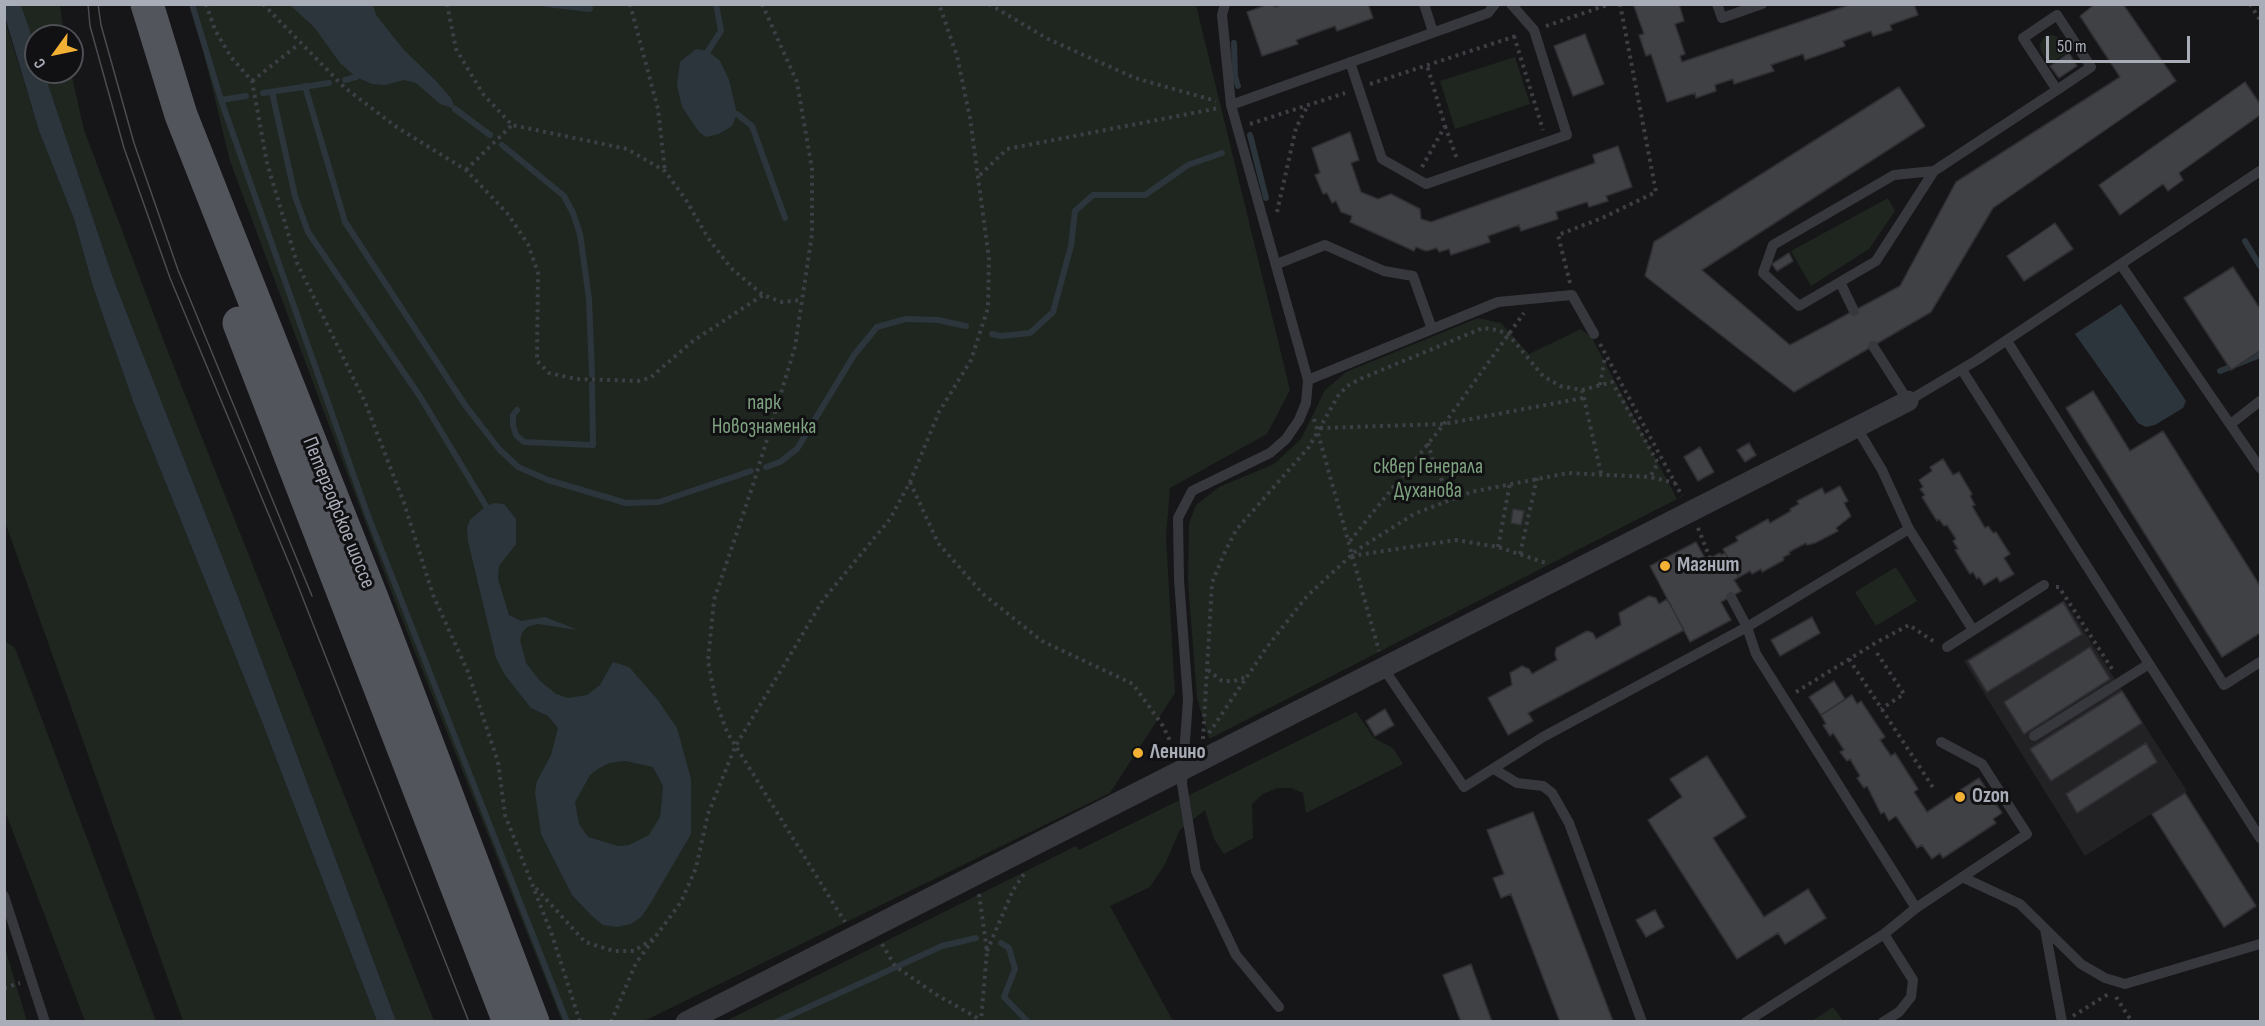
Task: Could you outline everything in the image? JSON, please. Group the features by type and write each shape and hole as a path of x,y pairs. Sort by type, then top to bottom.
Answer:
{"main road":[{"name":"Петергофское шоссе","path":"126,4 159,113 509,1022"},
{"name":"Петергофское шоссе","path":"147,4 181,115 374,603 533,1022"}],"street":[{"path":"686,1022 1182,768 1384,669 1857,429 1908,401"}],"lane":[{"path":"1225,4 1222,15 1231,105 1271,239 1308,380 1306,403 1299,420 1286,439 1270,453 1192,491 1178,518 1179,580 1188,699 1182,784 1196,871 1236,955 1279,1007"},
{"path":"1424,4 1433,32"},
{"path":"1231,105 1488,13 1495,4"},
{"path":"1350,62 1382,159 1426,184 1567,135 1534,30 1511,4"},
{"path":"1717,4 1722,18 1762,4"},
{"path":"1934,171 1894,175 1773,245 1763,273 1799,306 1876,261 1934,171 2057,90 2091,67 2056,15 2023,38 2057,90"},
{"path":"1874,346 1908,401 2007,341 2260,171"},
{"path":"1277,264 1325,245 1384,271 1413,276 1432,329"},
{"path":"2121,265 2232,423 2260,468"},
{"path":"1840,282 1854,311"},
{"path":"1308,380 1498,302 1572,295 1594,334"},
{"path":"2007,341 2224,685 2260,662"},
{"path":"1962,370 2260,838"},
{"path":"2232,423 2260,401"},
{"path":"1857,429 1882,470 1909,530 1973,630"},
{"path":"1384,669 1464,788 1543,737 1747,627 1909,530"},
{"path":"1947,647 2044,585"},
{"path":"1731,597 1747,627 1756,654 1916,908"},
{"path":"2034,736 2149,664"},
{"path":"1746,1022 1884,934 1916,908 2027,834 1982,764 1941,742"},
{"path":"1494,770 1517,783 1543,786 1552,793 1569,823 1642,1022"},
{"path":"1962,877 2020,904 2081,964 2105,978 2125,984 2260,944"},
{"path":"4,896 45,1022"},
{"path":"2045,928 2064,1022"},
{"path":"1883,1022 1899,1011 1911,997 1913,980 1884,934"}],"path":[{"path":"206,4 231,57 252,81 267,162 297,263 365,402 404,503 433,595 468,672 498,762 505,815 552,935 580,1022"},
{"path":"263,4 299,44 367,107 466,170 507,213 528,244 538,273 537,360 549,373 576,379 638,381 650,378 693,341 763,296"},
{"path":"447,4 456,49 483,94 512,125 627,149 665,171 686,200 708,238 731,268 763,296 782,302 801,300"},
{"path":"630,4 657,109 665,171"},
{"path":"762,4 797,82 812,169 812,234 795,347 725,562 709,630 708,661 716,702 735,747 826,888 854,937"},
{"path":"611,1022 636,963 681,902 696,868 708,814 735,747 823,600 890,519 910,482 939,412 971,360 988,308 989,259 979,175 957,56 939,4"},
{"path":"988,4 1048,39 1135,78 1231,105"},
{"path":"1238,128 1610,4"},
{"path":"1572,295 1558,235 1602,218 1656,192 1620,4"},
{"path":"2250,4 2260,20"},
{"path":"1514,36 1547,142"},
{"path":"252,81 299,44"},
{"path":"1428,65 1445,126 1462,172"},
{"path":"979,175 1007,149 1231,105"},
{"path":"1271,239 1296,128 1308,105"},
{"path":"466,170 512,125"},
{"path":"1415,178 1445,126"},
{"path":"1350,541 1444,424 1533,299"},
{"path":"1650,477 1658,463 1612,382 1582,390 1560,386 1543,376 1508,334 1483,328 1360,379 1342,391 1309,447 1236,530 1223,556 1212,583 1203,742 1246,677 1307,596 1357,550 1406,519 1452,498 1510,483 1568,473 1650,477 1675,483"},
{"path":"1594,334 1684,498"},
{"path":"1600,385 1605,355"},
{"path":"1582,390 1601,473"},
{"path":"1319,428 1444,424 1583,398"},
{"path":"1306,403 1319,428 1350,541 1351,556 1384,669"},
{"path":"1428,443 1435,468 1452,498"},
{"path":"1520,554 1538,478"},
{"path":"910,482 938,543 983,594 1042,640 1133,684 1163,726 1182,768"},
{"path":"1498,547 1510,483"},
{"path":"1695,520 1710,558"},
{"path":"1351,556 1436,541 1456,540 1498,547 1553,565"},
{"path":"2044,585 2059,587 2115,675 2123,681"},
{"path":"1785,699 1849,659 1909,626 1936,643 1947,647"},
{"path":"1877,652 1904,694 1881,709"},
{"path":"1849,659 1934,789"},
{"path":"1208,669 1222,681 1234,681 1246,677"},
{"path":"987,951 1013,890 1025,871"},
{"path":"533,885 585,942 614,951 634,951 656,938"},
{"path":"892,962 937,995 981,1021 987,951 979,894"},
{"path":"2105,978 2132,1022"},
{"path":"2064,1022 2125,984"}],"shaded area":[{"path":"4,5 21,5 28,24 24,24 24,81 5,17"},
{"path":"290,5 373,5 376,15 404,50 451,98 455,109 440,104 416,83 404,80 385,85 372,84 356,77 340,63 315,28"},
{"path":"696,49 708,51 720,61 729,80 737,114 732,126 719,134 706,137 699,132 682,107 677,86 680,62"},
{"path":"25,84 48,84 113,278 240,602 396,1021 377,1021 262,722 134,404 93,287 74,219 39,131"},
{"path":"2121,304 2186,401 2183,408 2155,425 2146,427 2138,423 2075,334"},
{"path":"494,503 504,504 516,519 516,544 499,566 498,579 509,615 521,621 545,617 578,630 538,624 527,627 522,633 520,640 526,663 540,681 556,694 568,698 587,695 600,685 613,662 629,667 657,699 677,728 691,779 691,834 650,904 641,917 631,924 617,927 603,925 591,915 572,895 541,834 535,792 537,781 551,755 558,728 548,716 531,708 505,675 496,658 468,541 467,528 470,520 486,506","holes":["625,761 653,767 663,786 660,817 649,835 629,845 618,846 588,837 579,824 575,802 590,775 609,763"]},
{"path":"2064,600 2187,791 2085,856 1964,661"}],"green space":[{"path":"21,5 60,5 62,24 28,24"},
{"name":"парк Новознаменка","path":"192,5 1196,5 1290,390 1267,434 1170,488 1166,537 1175,693 1110,793 644,1021 562,1021 399,612 230,161"},
{"path":"4,17 39,131 74,219 93,287 134,404 262,722 377,1021 183,1021 5,522"},
{"path":"2053,35 2059,38 2068,52 2049,64 2041,52 2040,44 2045,36"},
{"path":"1515,57 1530,104 1455,129 1440,81"},
{"path":"48,84 74,84 84,130 168,352 434,1021 396,1021 240,602 113,278"},
{"path":"1888,198 1895,211 1869,249 1811,286 1791,251"},
{"name":"сквер Генерала Духанова","path":"1478,318 1501,323 1529,354 1581,329 1592,338 1677,499 1209,739 1197,698 1188,582 1189,523 1196,505 1219,487 1274,464 1301,439 1325,390 1346,372"},
{"path":"1896,567 1917,601 1876,626 1855,592"},
{"path":"5,641 15,648 156,1021 85,1021 5,811"},
{"path":"1356,712 1374,738 1393,748 1403,764 1306,813 1303,793 1291,788 1277,788 1263,794 1252,804 1253,838 1224,854 1214,839 1205,810 1180,830 1165,864 1150,887 1110,906 1173,1021 724,1022 1076,846 1079,850"},
{"path":"5,948 16,985 27,1021 5,1021"},
{"path":"1833,1007 1843,1021 1812,1021"}],"building":[{"path":"1269,4 1276,7 1283,4 1368,4 1373,18 1337,31 1335,26 1296,40 1298,44 1262,56 1247,12"},
{"path":"1638,4 1679,4 1684,21 1675,24 1685,54 1680,56 1682,62 1852,4 1914,4 1918,15 1890,25 1892,30 1873,36 1871,31 1843,41 1845,46 1805,60 1803,54 1771,65 1774,71 1734,84 1733,79 1715,85 1716,91 1696,98 1695,93 1667,102 1651,54 1646,56 1639,35 1644,34 1634,6"},
{"path":"2095,4 2123,4 2176,81 1993,208 1931,312 1794,392 1645,276 1654,242 1899,87 1925,126 1702,270 1790,345 1900,286 1956,182 2120,77 2080,16"},
{"path":"1585,34 1604,84 1573,96 1554,46"},
{"path":"2069,53 2077,66 2059,78 2050,66"},
{"path":"2245,82 2260,104 2260,115 2179,173 2183,180 2168,191 2163,184 2120,215 2099,185"},
{"path":"1350,132 1359,160 1351,163 1361,192 1378,199 1391,194 1420,209 1421,219 1431,222 1595,163 1593,155 1618,146 1632,187 1606,196 1608,201 1589,207 1587,202 1556,212 1558,219 1521,231 1519,225 1488,236 1490,242 1451,255 1449,249 1439,252 1437,248 1426,251 1416,247 1414,251 1350,222 1352,216 1341,212 1336,201 1332,203 1327,193 1323,194 1315,175 1320,173 1312,148"},
{"path":"2055,223 2073,249 2024,281 2007,256"},
{"path":"1789,253 1793,261 1777,271 1772,264"},
{"path":"2233,267 2260,309 2260,351 2231,370 2184,298"},
{"path":"2093,391 2130,451 2163,431 2260,586 2260,633 2222,657 2066,408"},
{"path":"1749,443 1756,455 1745,462 1737,450"},
{"path":"1700,447 1714,472 1698,481 1684,457"},
{"path":"1943,459 1953,475 1959,472 1972,494 1970,496 1975,505 1972,506 1985,528 1988,526 1993,533 1996,532 2010,554 2004,558 2014,574 2000,582 1997,577 1984,585 1973,572 1970,574 1955,550 1958,549 1953,541 1956,539 1947,525 1944,526 1939,519 1937,521 1922,497 1925,495 1920,489 1923,487 1919,480 1932,471 1930,467"},
{"path":"1840,486 1848,501 1844,503 1851,516 1836,528 1838,531 1815,543 1807,545 1806,543 1789,552 1790,554 1783,557 1784,560 1762,572 1761,569 1752,574 1750,571 1739,577 1723,549 1738,541 1736,537 1768,519 1770,523 1791,511 1790,509 1799,504 1797,501 1822,488 1825,494"},
{"path":"1513,509 1524,511 1521,525 1511,523"},
{"path":"1696,542 1706,560 1725,553 1739,577 1734,580 1741,591 1721,602 1731,620 1690,642 1650,566"},
{"path":"1649,596 1656,598 1659,604 1667,599 1684,630 1528,713 1533,721 1508,735 1488,698 1512,685 1510,673 1522,666 1529,669 1532,674 1557,660 1556,648 1587,631 1593,633 1596,639 1621,625 1619,613"},
{"path":"2063,602 2082,634 1987,692 1968,661"},
{"path":"1812,617 1820,633 1780,656 1771,640"},
{"path":"2090,647 2110,679 2024,734 2004,702"},
{"path":"1834,681 1845,699 1821,715 1809,697"},
{"path":"2122,691 2142,723 2051,781 2030,749"},
{"path":"1852,695 1857,704 1861,701 1885,737 1880,740 1891,756 1895,753 1918,789 1914,792 1927,812 1979,778 2002,813 1993,819 1996,823 1943,858 1940,853 1932,859 1922,845 1917,848 1896,816 1889,821 1884,812 1881,814 1867,786 1864,788 1857,778 1860,776 1850,759 1847,761 1840,752 1844,750 1833,733 1830,736 1823,725 1826,724 1821,715"},
{"path":"1385,709 1394,725 1375,736 1366,721"},
{"path":"2146,743 2157,762 2077,813 2066,794"},
{"path":"1707,756 1746,817 1713,838 1764,917 1808,889 1826,918 1785,944 1778,933 1737,959 1648,820 1682,797 1670,779"},
{"path":"2185,793 2256,906 2224,927 2152,814"},
{"path":"1533,812 1613,1021 1560,1022 1511,894 1501,898 1493,878 1504,874 1487,830"},
{"path":"1655,910 1664,927 1646,937 1636,920"},
{"path":"1471,964 1492,1022 1461,1022 1443,975"}],"waterway":[{"path":"192,4 221,100 367,513 567,1022"},
{"path":"547,4 590,9 589,4"},
{"path":"708,51 721,31 716,4"},
{"path":"1234,43 1235,76 1238,86"},
{"path":"345,80 356,77"},
{"path":"263,93 329,83"},
{"path":"305,86 345,222 465,405 499,449 518,467 548,480 626,503 659,502 751,471"},
{"path":"272,92 295,196 308,232 421,398 486,506"},
{"path":"221,100 246,96"},
{"path":"455,109 490,135"},
{"path":"737,114 752,126 785,218"},
{"path":"1250,135 1266,198"},
{"path":"502,145 564,196 573,213 580,234 589,299 592,375"},
{"path":"992,334 1001,336 1030,333 1053,312 1071,246 1075,211 1093,195 1145,195 1188,165 1222,153"},
{"path":"2245,241 2260,266"},
{"path":"766,467 780,462 797,449 854,355 877,327 906,319 938,320 966,326"},
{"path":"2220,371 2260,355"},
{"path":"517,410 513,415 513,425 516,435 524,442 593,445 592,384"},
{"path":"776,1022 942,946 976,938"},
{"path":"1001,943 1009,948 1015,969 1004,997 1028,1022"}],"tram line":[{"path":"88,4 90,26 124,148 170,278 291,568 469,1022"},
{"path":"98,4 101,25 134,143 178,270 312,596"}],"place":[{"name":"Магнит","path":"1665,566"},
{"name":"Ленино","path":"1138,753"},
{"name":"Ozon","path":"1960,797"}]}
